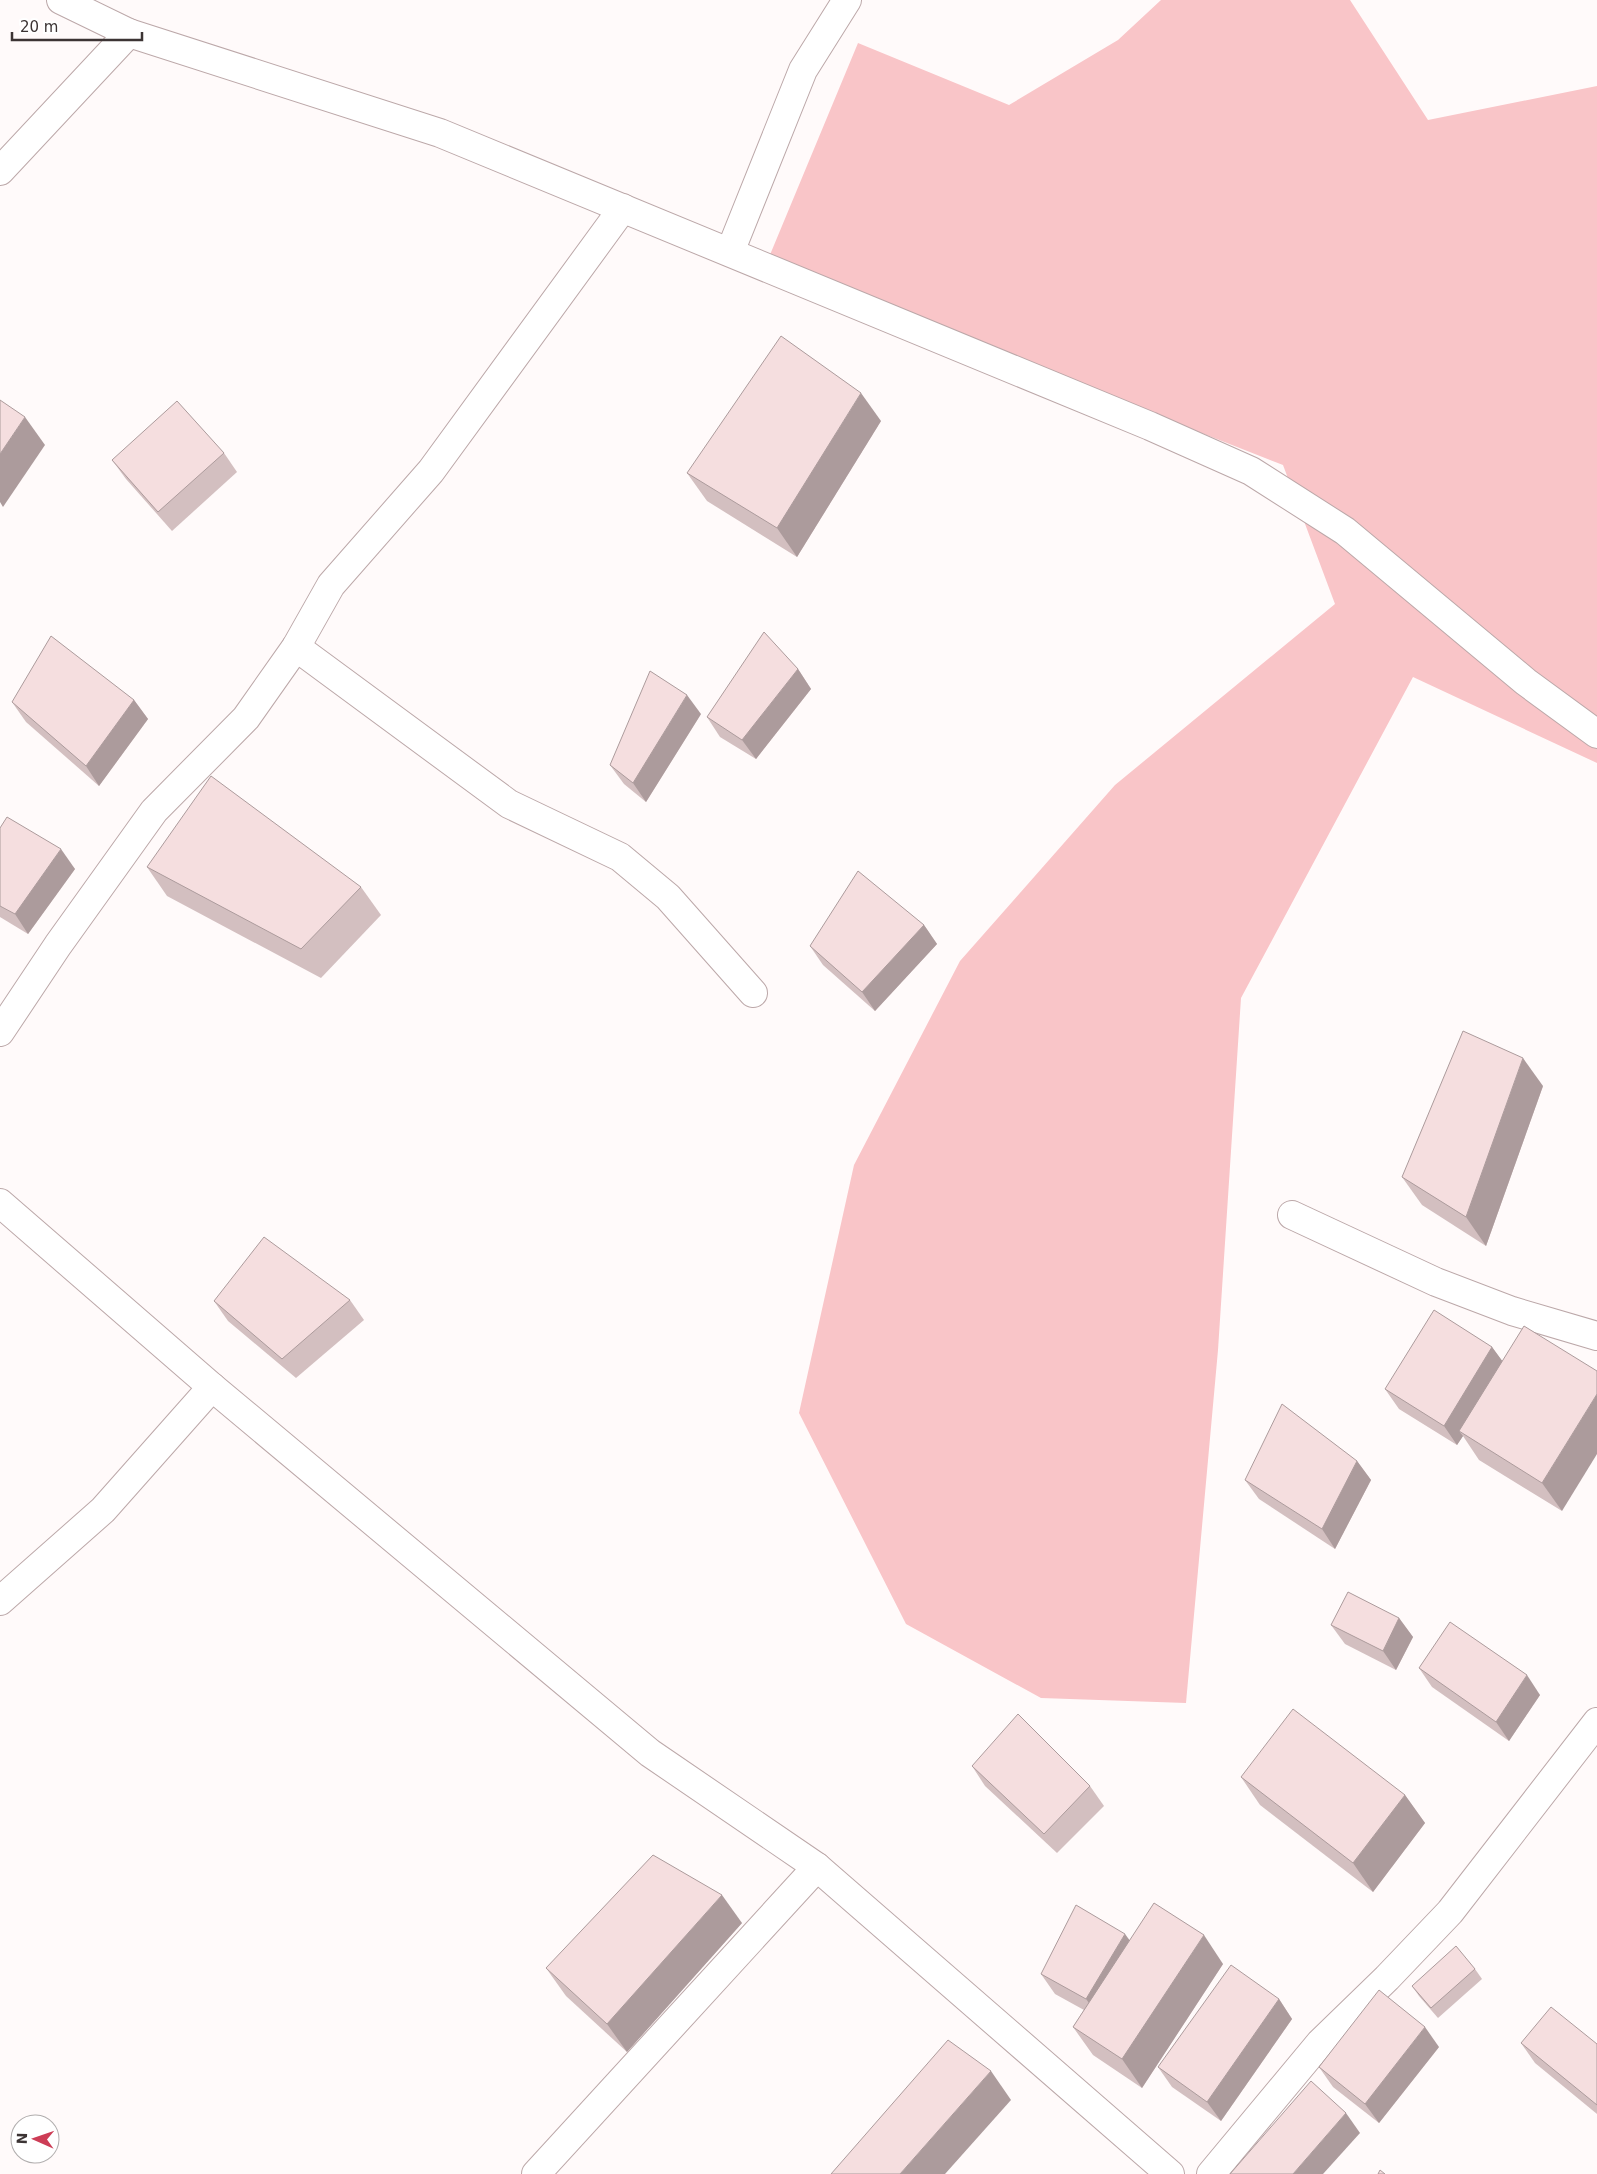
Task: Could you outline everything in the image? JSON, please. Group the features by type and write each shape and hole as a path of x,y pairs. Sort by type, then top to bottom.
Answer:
{"street":[{"path":"61,0 129,33 440,133 1150,426 1251,471 1345,531 1526,682 1597,734"},
{"path":"730,252 803,70 847,0"},
{"path":"0,171 129,33"},
{"path":"0,1032 58,945 154,811 246,718 296,647 331,585 431,471 623,208"},
{"path":"296,647 509,804 620,857 668,898 753,993"},
{"path":"0,1203 212,1388 650,1752 817,1867 1170,2174"},
{"path":"1292,1214 1436,1282 1512,1311 1597,1336"},
{"path":"0,1601 103,1510 212,1388"},
{"path":"1211,2174 1320,2042 1387,1978 1450,1912 1597,1722"},
{"path":"536,2174 817,1867"}],"shaded area":[{"path":"1161,0 1350,0 1428,120 1597,86 1597,763 1413,677 1241,998 1218,1350 1186,1703 1041,1698 906,1624 799,1413 854,1165 960,961 1115,785 1335,604 1283,465 767,262 858,43 1009,105 1118,40"}],"building":[{"path":"781,336 861,393 777,528 687,473"},
{"path":"0,400 25,417 0,454"},
{"path":"177,401 224,453 158,512 112,460"},
{"path":"764,632 798,669 742,740 707,717"},
{"path":"51,636 134,700 86,766 12,702"},
{"path":"650,671 687,695 633,783 610,765"},
{"path":"211,776 361,887 301,949 147,867"},
{"path":"7,817 61,849 15,914 0,906 0,828"},
{"path":"858,871 924,925 862,992 810,946"},
{"path":"1463,1031 1523,1058 1466,1217 1402,1177"},
{"path":"264,1237 350,1300 282,1359 214,1301"},
{"path":"1434,1310 1492,1347 1444,1426 1385,1389"},
{"path":"1524,1326 1597,1371 1597,1394 1542,1483 1459,1431"},
{"path":"1282,1404 1357,1461 1322,1529 1245,1480"},
{"path":"1348,1592 1399,1618 1383,1651 1331,1625"},
{"path":"1450,1622 1527,1675 1496,1722 1419,1668"},
{"path":"1293,1709 1405,1795 1353,1863 1241,1777"},
{"path":"1018,1714 1090,1786 1044,1834 972,1766"},
{"path":"653,1855 722,1895 607,2024 546,1968"},
{"path":"1154,1903 1204,1935 1122,2059 1073,2027"},
{"path":"1076,1905 1125,1934 1086,1999 1041,1974"},
{"path":"1456,1946 1475,1969 1431,2008 1412,1986"},
{"path":"1231,1965 1279,1999 1207,2102 1158,2067"},
{"path":"1379,1990 1425,2027 1365,2104 1319,2067"},
{"path":"1551,2007 1597,2044 1597,2105 1521,2043"},
{"path":"948,2040 991,2071 900,2174 831,2174"},
{"path":"1311,2081 1346,2113 1293,2174 1230,2174"}]}
